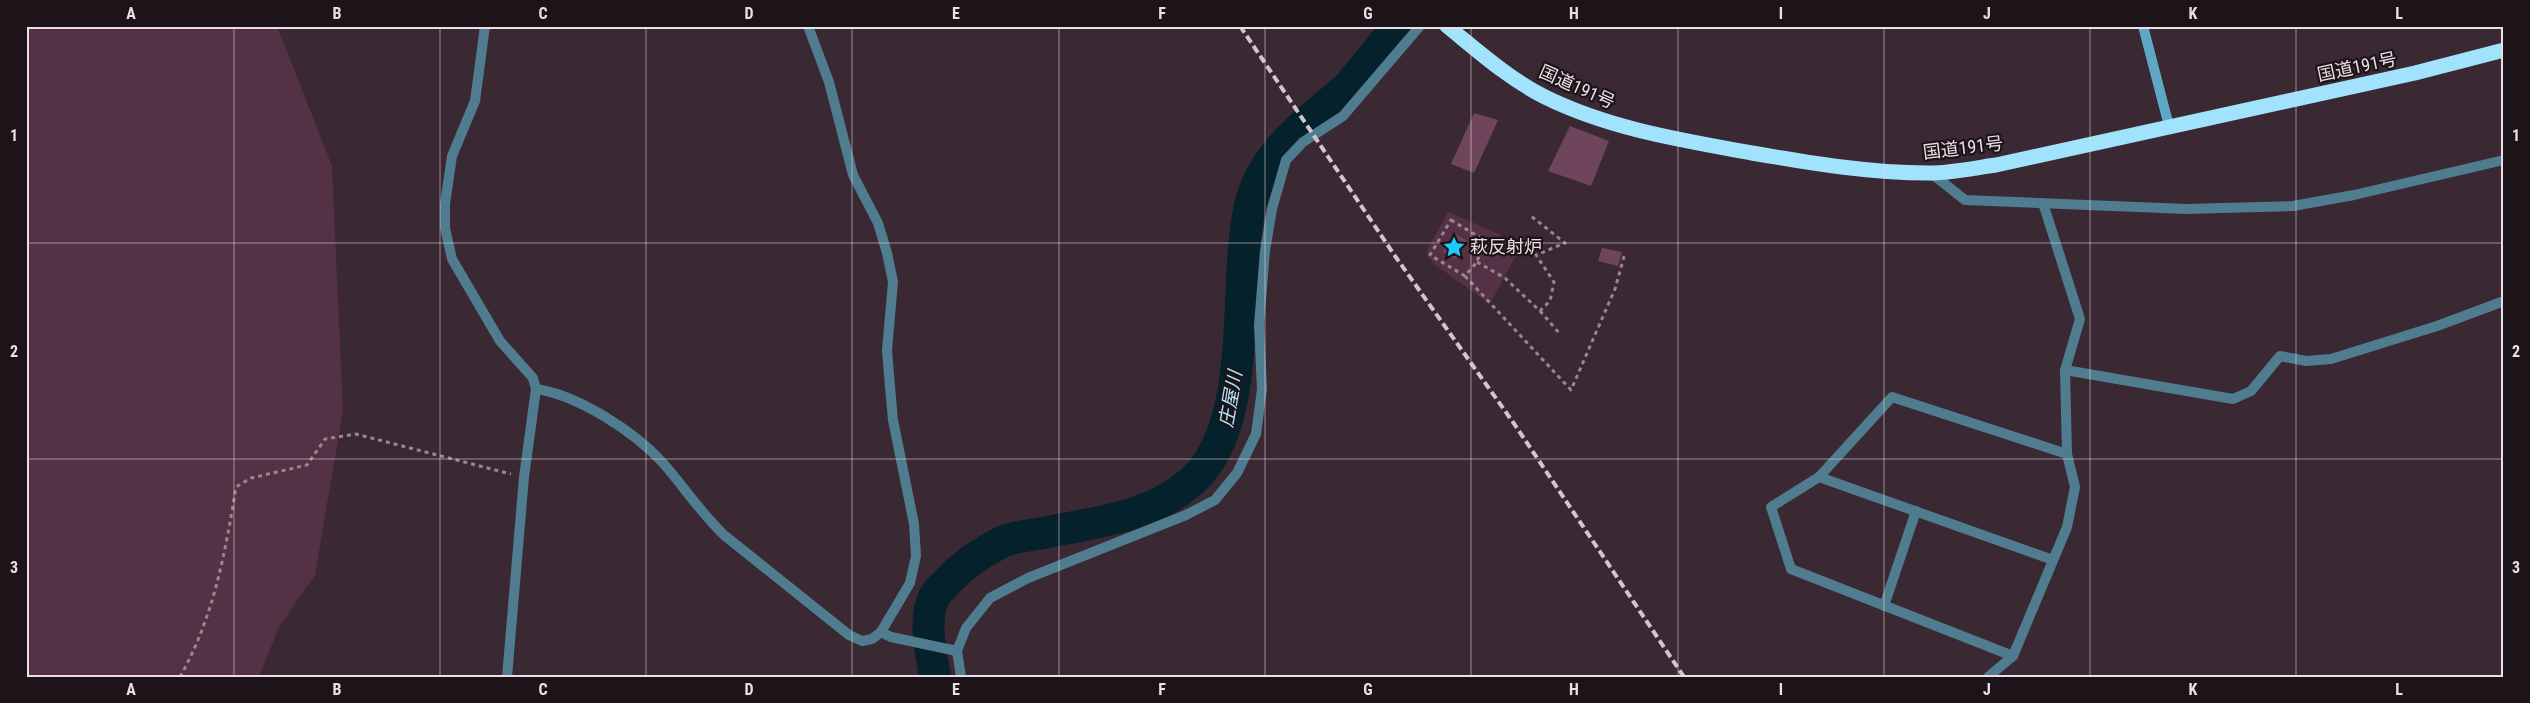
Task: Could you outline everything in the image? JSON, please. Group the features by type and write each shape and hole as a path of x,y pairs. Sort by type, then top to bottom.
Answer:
{"highway":[{"name":"国道191号","path":"1447,26 1509,75 1543,96 1580,113 1618,126 1682,141 1785,158 1878,171 1931,173 1996,165 2415,73 2504,50"}],"street":[{"path":"485,26 475,101 464,133 452,156 445,204 445,228 452,259 500,341 533,378 536,389 524,477 507,677"},
{"path":"536,389 570,399 607,418 643,444 662,463 706,518 718,530 849,635 862,641 872,639 881,632 910,583 916,556 914,524 893,420 890,387 887,350 893,282 878,223 853,174 829,82 808,26"},
{"path":"961,677 957,651 966,628 990,598 1028,578 1186,515 1215,500 1237,473 1256,434 1262,390 1259,325 1265,251 1272,209 1286,160 1303,142 1344,116 1420,26"},
{"path":"2144,26 2169,126"},
{"path":"1931,173 1965,200 2091,207 2186,209 2293,206 2354,195 2504,160"},
{"path":"1988,677 2013,656 2067,527 2075,487 2067,454 2065,370 2080,318 2043,203"},
{"path":"2065,370 2233,399 2251,391 2280,356 2306,361 2331,359 2437,326 2504,301"},
{"path":"2013,656 1791,569 1771,507 1819,477 1892,397 2067,454"},
{"path":"1819,477 2053,560"},
{"path":"1884,606 1916,512"},
{"path":"881,632 891,637 957,651"}],"path":[{"path":"1531,216 1565,244 1536,255 1554,282 1550,301 1540,311"},
{"path":"1465,276 1476,262 1484,240 1451,220 1430,255 1465,276 1571,390 1615,289 1625,253"},
{"path":"1476,262 1505,278 1540,311 1560,334"},
{"path":"180,677 210,612 222,568 236,486 251,478 307,464 325,439 356,434 524,477"}],"shaded area":[{"path":"26,26 277,26 332,166 343,410 315,575 279,627 259,677 26,677"},
{"path":"1448,212 1499,234 1519,250 1490,304 1434,264 1426,252"}],"water":[{"path":"1377,26 1411,26 1318,119 1308,111"}],"building":[{"path":"1474,113 1498,120 1474,173 1451,164"},
{"path":"1570,126 1609,141 1591,186 1548,171"},
{"path":"1454,233 1466,240 1456,259 1443,252"},
{"path":"1602,248 1622,252 1618,266 1598,261"}],"waterway":[{"name":"庄屋川","path":"935,677 928,626 931,606 937,593 968,563 1009,539 1105,521 1141,511 1175,494 1191,482 1211,457 1225,426 1233,391 1238,353 1245,238 1250,206 1257,184 1268,164 1282,146 1315,114 1373,64 1402,26"}],"railway":[{"path":"1240,26 1395,256 1515,425 1684,677"}],"place":[{"name":"萩反射炉","path":"1454,247"}]}
